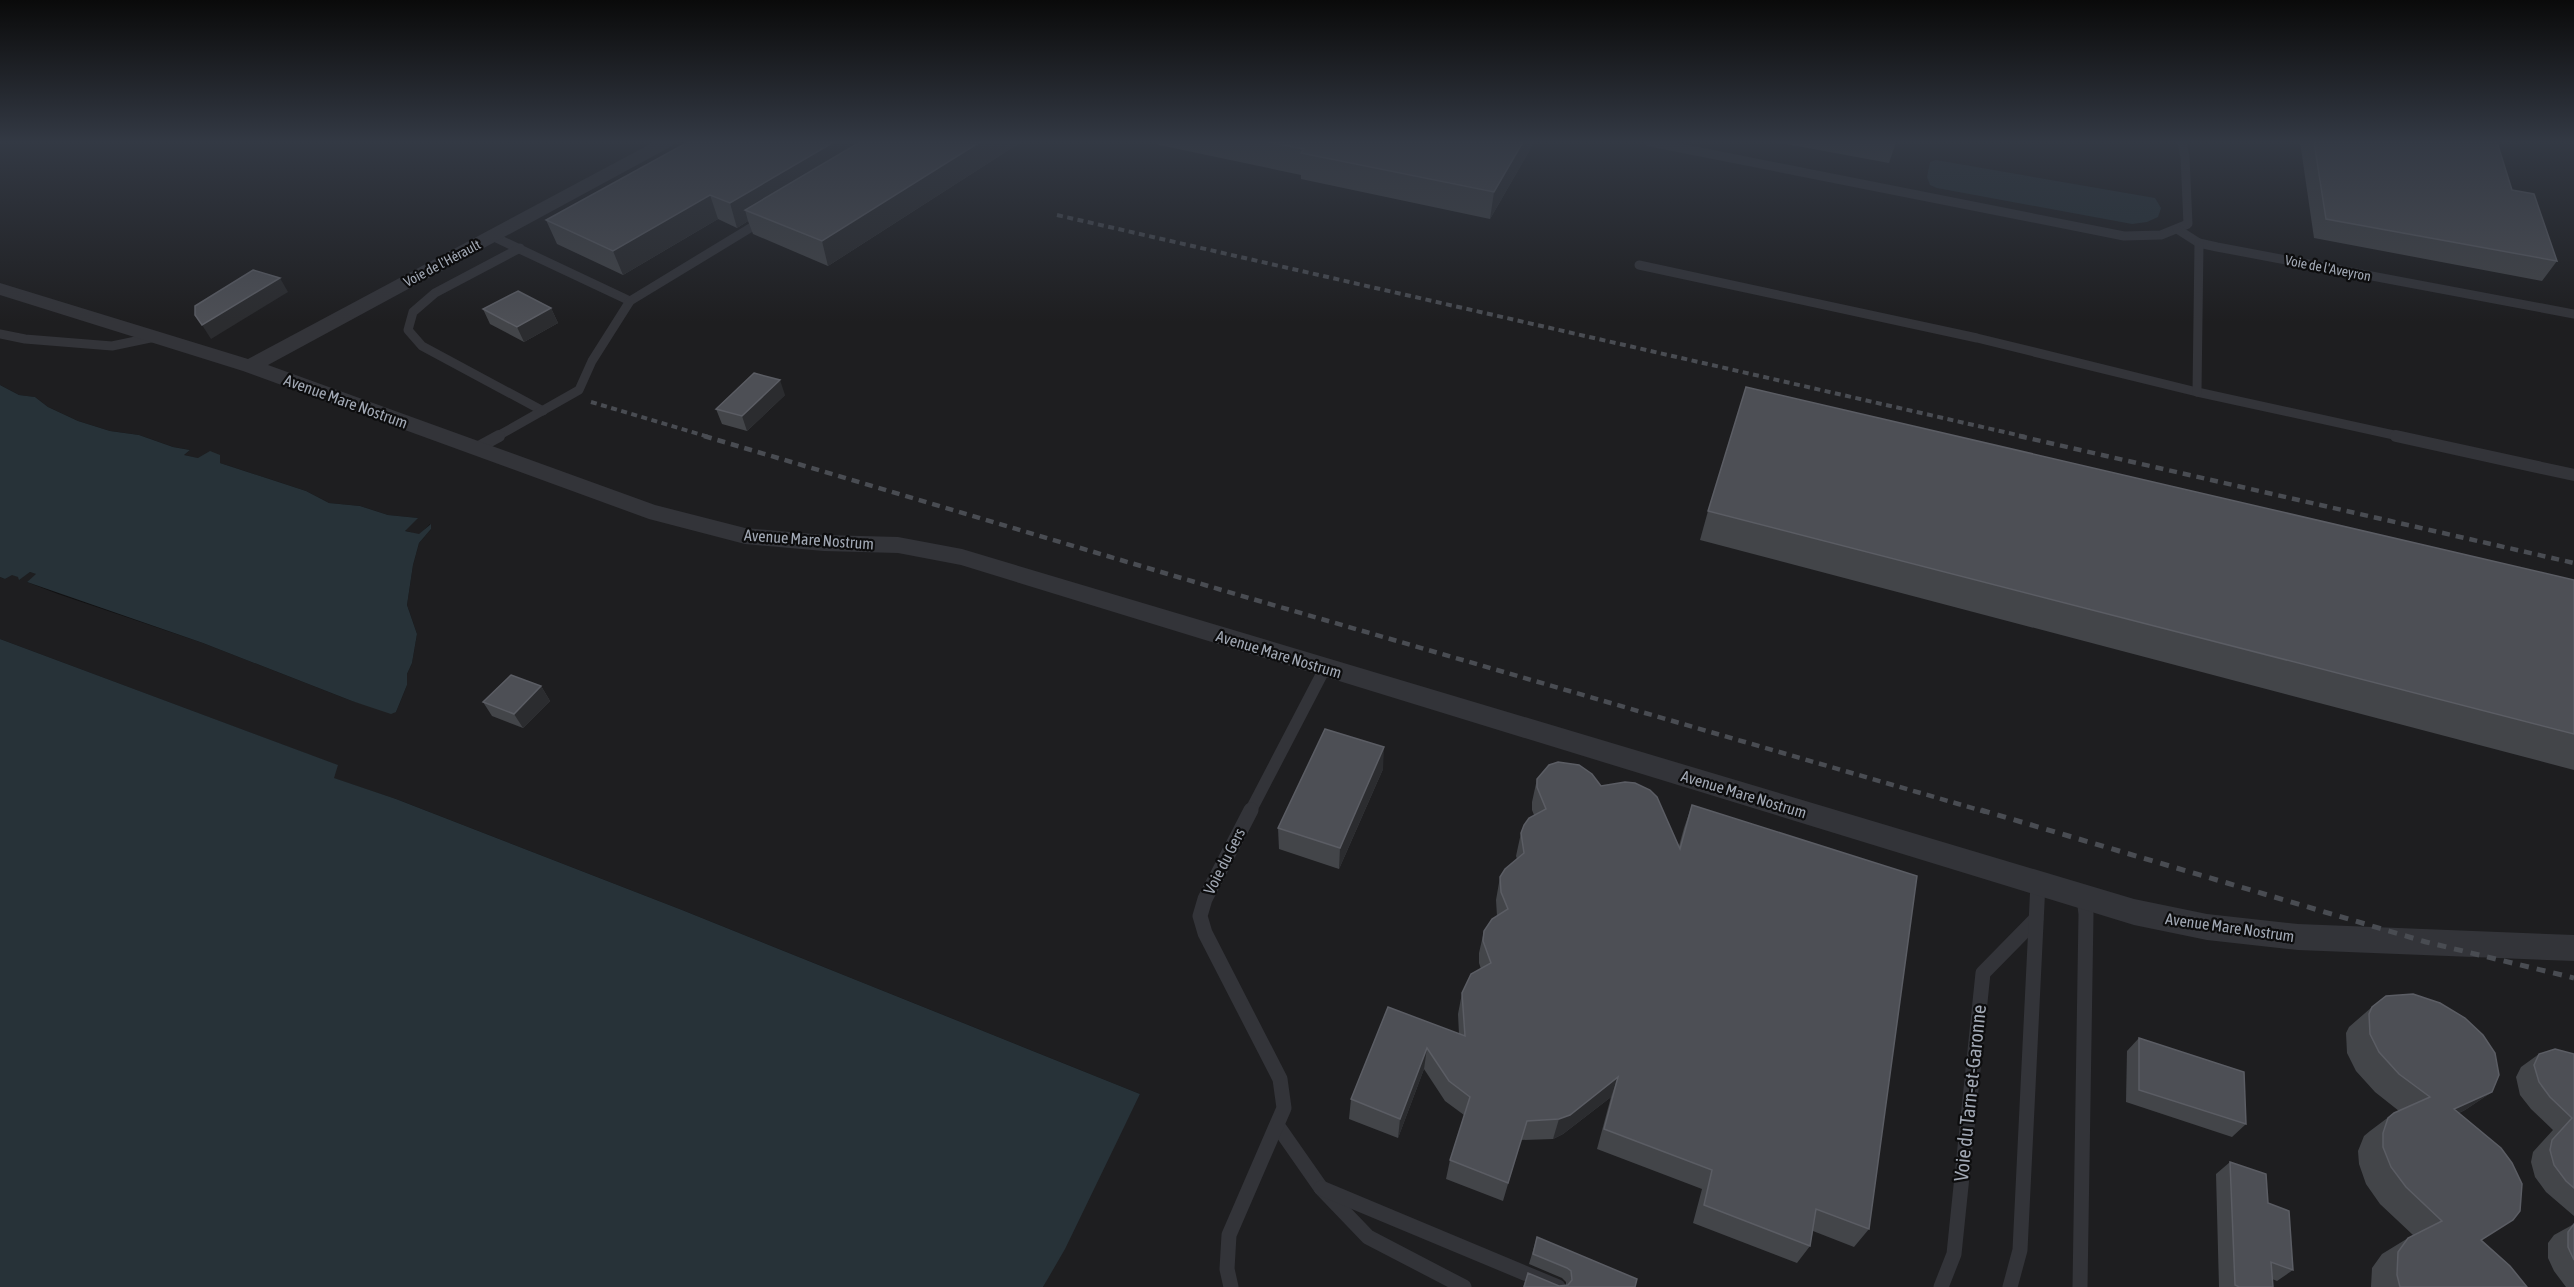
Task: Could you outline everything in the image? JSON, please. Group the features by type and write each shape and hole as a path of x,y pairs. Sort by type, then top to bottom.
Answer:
{"street":[{"name":"Voie de l'Hérault","path":"250,366 555,202"},
{"name":"Avenue Mare Nostrum","path":"0,289 250,366 649,511 745,536 824,543 898,544 962,557 2134,912 2207,927 2298,937 2574,948"}],"lane":[{"path":"1953,202 2124,236 2161,235 2188,224 2187,202"},
{"path":"477,448 579,390 592,360 630,301 771,215"},
{"name":"Voie de l'Aveyron","path":"2177,229 2199,243 2574,314"},
{"path":"492,236 630,301"},
{"path":"2197,392 2199,243"},
{"path":"520,248 435,293 412,312 408,330 422,346 543,411"},
{"path":"1639,265 1977,338 2197,392 2574,475"},
{"path":"0,334 25,339 112,346 155,337"},
{"name":"Voie du Gers","path":"1231,1287 1227,1269 1229,1235 1284,1108 1280,1079 1205,933 1200,916 1204,899 1325,668"},
{"path":"2010,1287 2020,1250 2038,883"},
{"path":"2080,1287 2086,914 2084,897"},
{"name":"Voie du Tarn-et-Garonne","path":"1941,1287 1954,1254 1983,973 2037,919"},
{"path":"1277,1125 1321,1188 1368,1237 1464,1287"},
{"path":"1321,1188 1558,1287"}],"shaded area":[{"path":"0,202 2574,202 2574,1287 1043,1287 1140,1094 682,910 396,799 333,778 337,765 0,639 0,577 5,579 12,574 19,579 30,572 37,574 27,582 58,594 203,643 352,701 396,712 407,685 407,674 412,663 417,634 407,605 413,565 419,543 431,529 430,524 419,535 404,530 417,518 388,515 360,506 329,503 306,491 220,463 184,455 190,450 78,421 48,407 35,397 19,395 0,385"},
{"path":"2013,202 2157,202 2161,208 2158,217 2147,222 2132,224"},
{"path":"0,385 19,395 35,397 48,407 78,421 190,450 184,455 198,458 210,451 220,455 220,463 306,491 329,503 360,506 388,515 418,518 405,531 419,534 431,524 431,529 419,543 413,565 407,605 417,634 412,663 407,674 407,685 396,712 391,714 352,701 203,643 27,582 36,574 30,572 19,580 18,577 12,575 5,579 0,577"},
{"path":"0,639 338,765 334,778 396,799 682,910 1140,1094 1065,1249 1043,1287 0,1287"}],"building":[{"path":"579,202 698,202 613,251 546,220"},
{"path":"758,202 884,202 822,241 745,210"},
{"path":"2323,202 2537,202 2557,261 2326,219"},
{"path":"253,270 280,278 202,325 195,315 195,306"},
{"path":"518,291 551,308 517,327 483,309"},
{"path":"754,373 780,380 742,416 716,409"},
{"path":"1746,387 2574,580 2574,734 1708,511"},
{"path":"511,675 541,686 514,714 483,702"},
{"path":"1325,729 1384,747 1340,848 1278,828"},
{"path":"1558,762 1579,765 1592,774 1601,786 1625,782 1635,783 1650,790 1657,797 1680,849 1692,805 1917,876 1869,1229 1816,1209 1810,1246 1704,1205 1712,1170 1604,1129 1618,1077 1570,1115 1559,1119 1527,1121 1508,1183 1450,1160 1470,1097 1449,1081 1427,1048 1400,1119 1351,1099 1388,1007 1465,1036 1462,993 1471,974 1491,963 1483,941 1484,931 1492,919 1508,909 1501,892 1500,877 1505,869 1524,853 1521,833 1524,825 1529,818 1546,809 1537,787 1537,779 1549,765"},
{"path":"2413,994 2440,1003 2465,1018 2483,1035 2495,1053 2499,1075 2492,1092 2454,1109 2501,1148 2512,1163 2522,1184 2520,1211 2513,1220 2481,1240 2510,1266 2527,1287 2400,1287 2397,1275 2398,1252 2408,1238 2442,1221 2406,1187 2391,1167 2383,1147 2383,1133 2388,1118 2394,1113 2430,1097 2399,1074 2379,1052 2370,1034 2369,1014 2372,1007 2386,996"},
{"path":"2139,1038 2244,1072 2246,1124 2139,1090"},
{"path":"2555,1049 2574,1054 2574,1188 2554,1165 2550,1150 2552,1140 2572,1118 2550,1097 2539,1082 2534,1065 2539,1054"},
{"path":"2230,1162 2266,1174 2268,1203 2289,1211 2293,1270 2271,1262 2273,1287 2235,1285"},
{"path":"2574,1224 2574,1260 2568,1247 2568,1232"},
{"path":"1537,1237 1637,1279 1635,1287 1524,1287 1528,1273 1559,1286 1568,1285 1572,1280 1571,1271 1567,1268 1533,1254"}],"railway":[{"path":"1057,215 2026,437"},
{"path":"591,402 709,437"},
{"path":"704,436 1225,591 1986,812"},
{"path":"2019,436 2574,563"},
{"path":"1981,810 2426,942 2574,978"}]}
